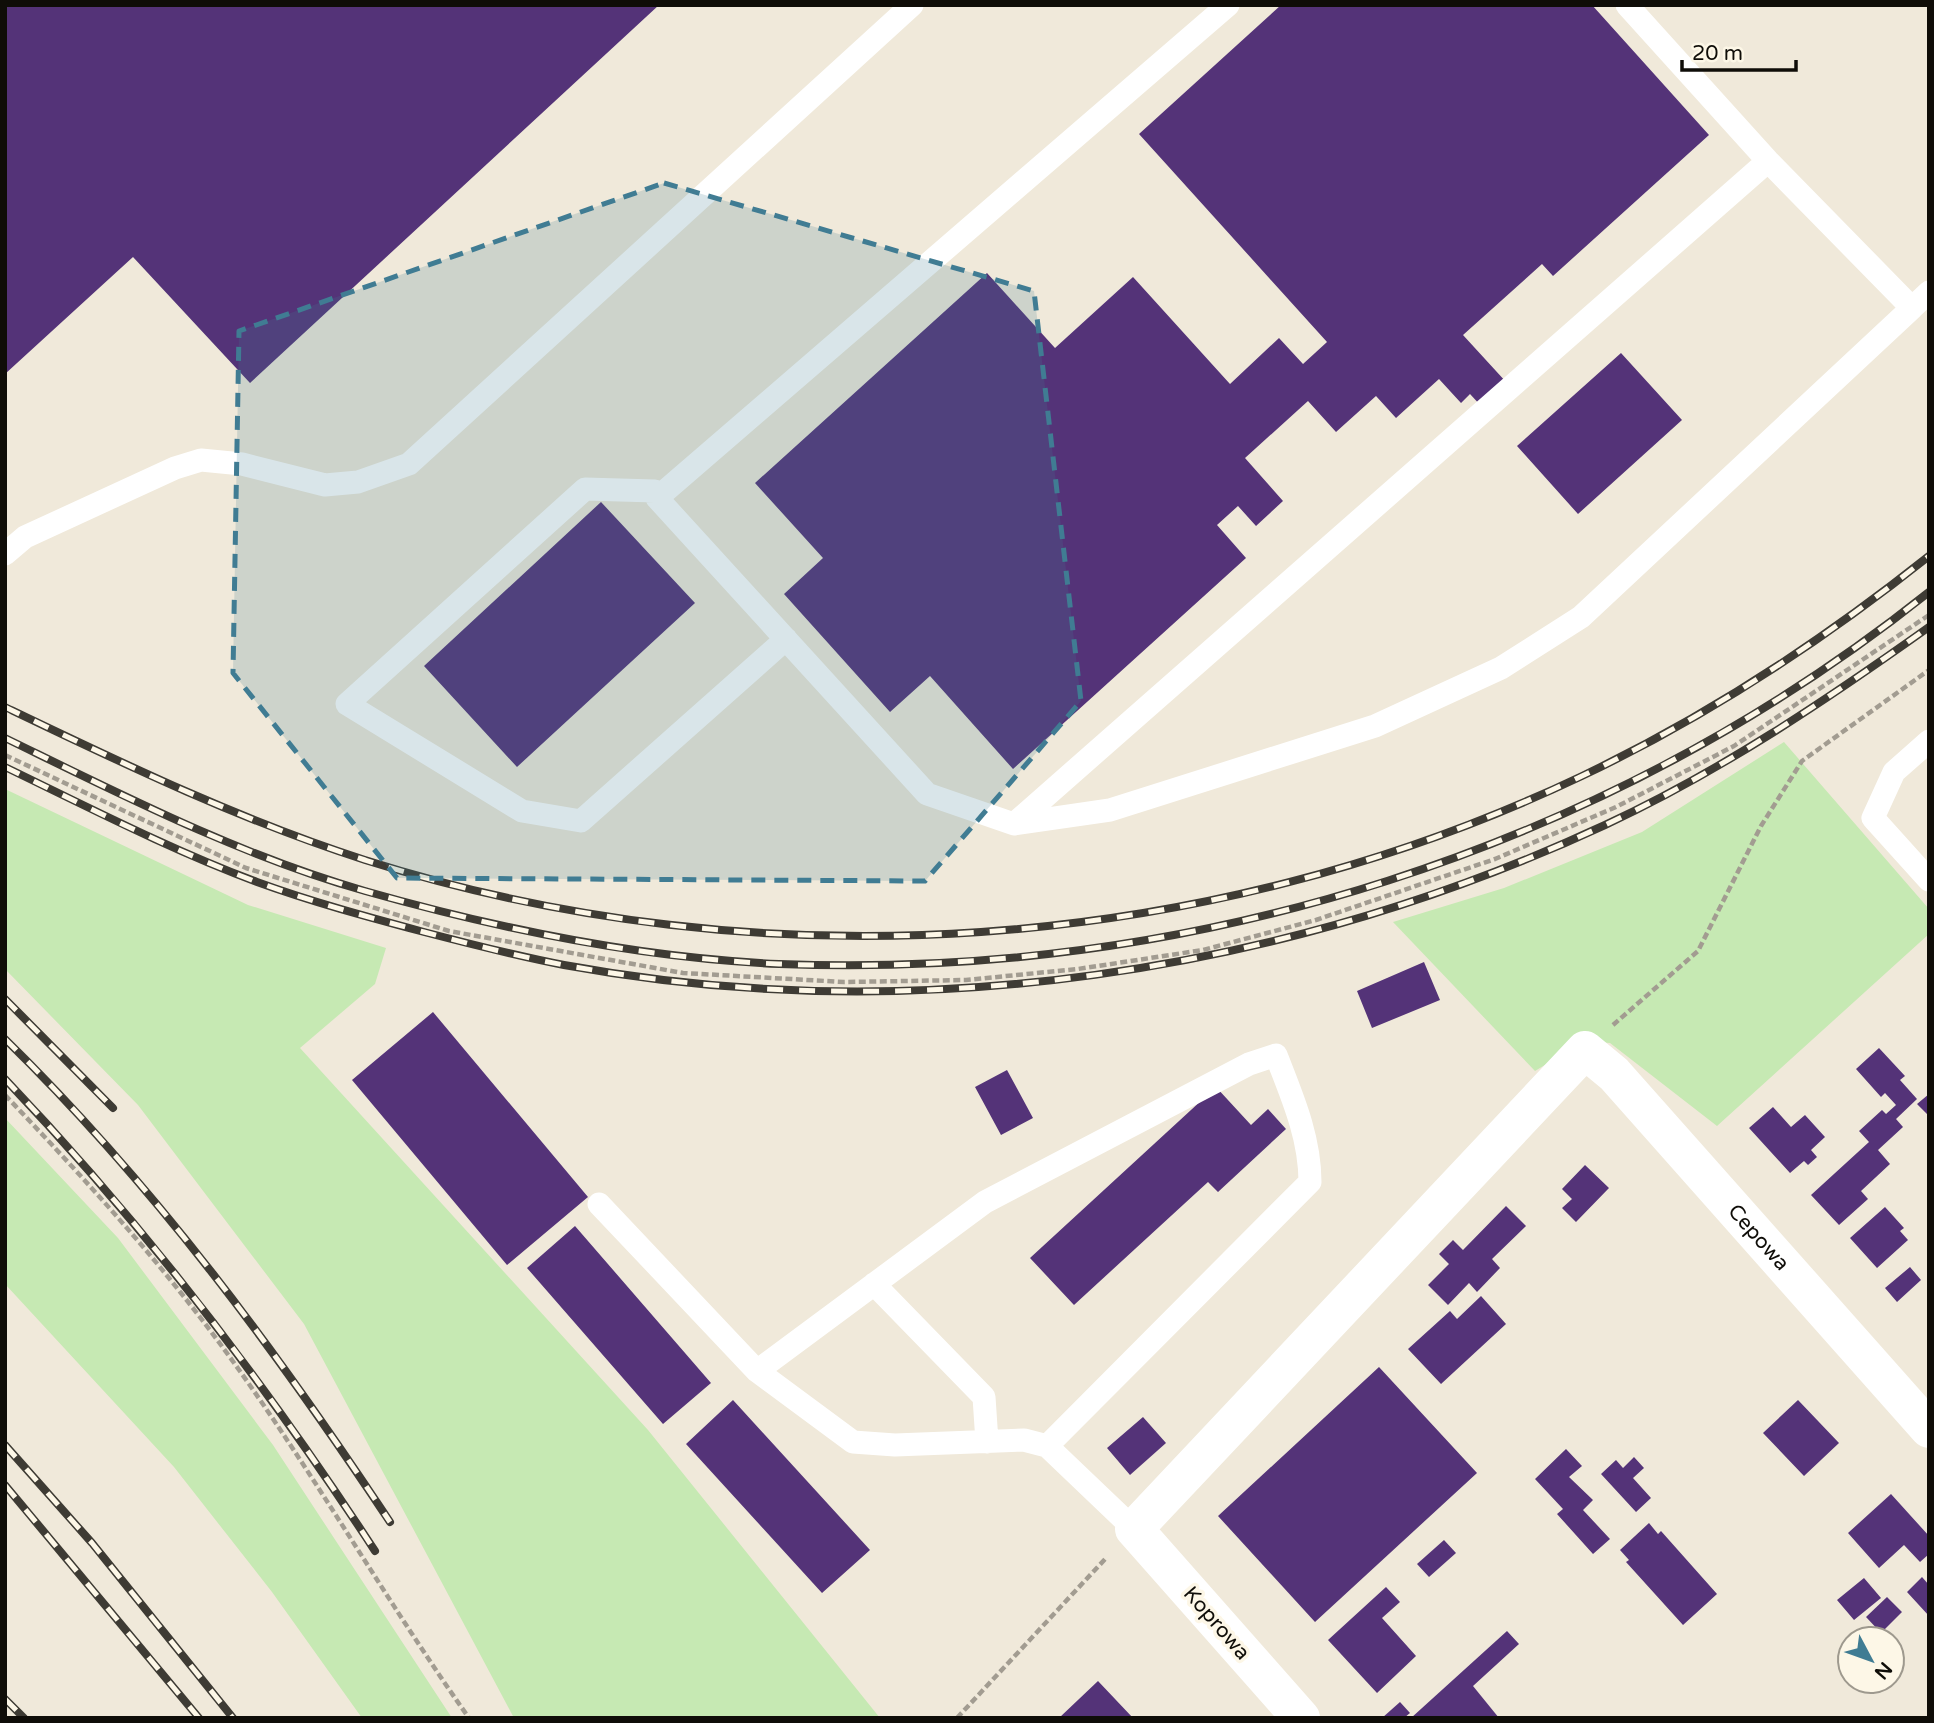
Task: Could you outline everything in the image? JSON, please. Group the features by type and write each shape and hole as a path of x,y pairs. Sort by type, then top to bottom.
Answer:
{"street":[{"name":"Cepowa","path":"1586,1050 1615,1074 1929,1429"},
{"path":"1134,1529 1586,1050"},
{"name":"Koprowa","path":"1134,1529 1301,1718"}],"lane":[{"path":"5,554 25,537 174,468 201,460 242,464 325,485 358,482 409,464 912,5"},
{"path":"657,498 1228,5"},
{"path":"786,639 580,821 522,811 347,704 585,489 655,491 657,498 786,639 927,794 1014,824 1110,810 1375,726 1501,668 1581,617 1920,300 1769,161 1627,5"},
{"path":"1014,824 1769,161"},
{"path":"1929,741 1895,772 1873,818 1929,880"},
{"path":"757,1371 985,1202 1248,1064 1276,1055 1300,1119 1310,1157 1310,1182 1047,1446"},
{"path":"599,1203 757,1371 853,1442 895,1445 1024,1440 1047,1446 1134,1529"},
{"path":"874,1284 984,1397 987,1441"}],"path":[{"path":"5,755 246,868 449,931 683,973 844,982 966,980 1078,969 1203,950 1316,920 1495,859 1616,807 1734,746 1929,615"},
{"path":"1586,1050 1698,951 1761,826 1801,761 1929,670"},
{"path":"5,1095 76,1170 182,1294 283,1435 469,1718"},
{"path":"957,1718 1134,1529"}],"highlighted area":[{"path":"664,183 1034,291 1081,701 925,881 397,878 233,673 239,331"}],"green space":[{"path":"1784,742 1929,909 1929,934 1717,1126 1610,1043 1584,1041 1535,1071 1393,922 1504,888 1642,832"},
{"path":"5,789 248,905 386,948 375,984 300,1048 648,1430 880,1718 514,1718 304,1324 138,1105 5,969"},
{"path":"5,1118 118,1238 273,1445 452,1718 362,1718 272,1592 174,1467 5,1284"}],"building":[{"path":"5,5 659,5 250,383 133,257 5,374"},
{"path":"1281,5 1592,5 1709,135 1553,276 1542,264 1463,335 1507,383 1482,407 1470,394 1461,403 1439,379 1396,418 1376,396 1336,432 1308,401 1245,458 1283,501 1256,526 1238,506 1217,525 1246,558 1013,769 930,676 890,712 784,594 823,558 755,483 987,273 1055,348 1133,277 1230,384 1279,338 1303,364 1327,342 1139,134"},
{"path":"1621,353 1682,420 1578,514 1517,446"},
{"path":"601,502 695,603 517,767 424,666"},
{"path":"1424,962 1440,1000 1372,1028 1357,991"},
{"path":"433,1012 588,1197 507,1265 352,1080"},
{"path":"1879,1048 1905,1076 1900,1080 1917,1099 1896,1119 1903,1127 1878,1150 1890,1164 1861,1191 1868,1199 1839,1225 1811,1195 1869,1142 1859,1131 1882,1110 1886,1114 1896,1105 1885,1093 1881,1097 1856,1069"},
{"path":"1007,1070 1033,1118 1001,1135 975,1087"},
{"path":"1216,1087 1251,1125 1268,1109 1286,1129 1218,1192 1208,1182 1074,1305 1030,1258"},
{"path":"1929,1094 1929,1116 1917,1104"},
{"path":"1773,1107 1791,1127 1805,1115 1825,1137 1811,1150 1817,1157 1808,1165 1804,1161 1790,1173 1749,1128"},
{"path":"1585,1165 1609,1188 1576,1222 1562,1208 1572,1199 1562,1189"},
{"path":"1506,1206 1526,1226 1492,1259 1500,1268 1477,1292 1469,1283 1448,1305 1428,1285 1449,1264 1439,1254 1453,1240 1463,1250"},
{"path":"1885,1207 1904,1228 1900,1231 1908,1240 1877,1268 1850,1238"},
{"path":"575,1226 711,1383 663,1424 527,1268"},
{"path":"1910,1267 1921,1280 1897,1302 1885,1288"},
{"path":"1481,1296 1506,1324 1441,1384 1408,1349 1450,1311 1457,1319"},
{"path":"1379,1367 1477,1473 1315,1622 1218,1516"},
{"path":"733,1400 870,1550 822,1593 686,1444"},
{"path":"1798,1400 1839,1443 1804,1476 1763,1433"},
{"path":"1143,1417 1166,1443 1130,1475 1107,1448"},
{"path":"1566,1449 1582,1466 1569,1477 1593,1500 1583,1510 1610,1539 1593,1554 1557,1514 1563,1509 1535,1479"},
{"path":"1634,1457 1644,1468 1633,1478 1651,1498 1636,1512 1601,1474 1616,1460 1623,1468"},
{"path":"1891,1494 1929,1536 1929,1554 1920,1562 1904,1545 1879,1568 1848,1533"},
{"path":"1649,1523 1658,1534 1661,1531 1717,1594 1683,1625 1626,1562 1629,1560 1620,1550"},
{"path":"1444,1540 1456,1553 1429,1577 1417,1564"},
{"path":"1922,1577 1929,1585 1929,1616 1907,1592"},
{"path":"1864,1578 1881,1598 1854,1620 1837,1600"},
{"path":"1386,1587 1400,1602 1382,1618 1416,1656 1377,1693 1328,1640"},
{"path":"1887,1597 1902,1612 1889,1625 1874,1625 1866,1617"},
{"path":"1507,1631 1519,1644 1473,1686 1499,1718 1411,1718"},
{"path":"1098,1681 1133,1718 1059,1718"},
{"path":"1400,1702 1410,1713 1404,1718 1382,1718"}],"railway":[{"path":"5,707 138,770 273,827 365,860 516,900 669,925 825,936 981,932 1136,914 1289,882 1438,836 1582,776 1673,729 1804,648 1929,556"},
{"path":"5,738 182,822 272,860 365,891 467,918 570,940 727,961 779,964 934,963 1088,949 1239,921 1388,881 1532,827 1671,761 1804,683 1929,592"},
{"path":"5,767 161,842 257,882 361,915 511,954 564,965 696,983 829,991 962,988 1095,975 1227,952 1356,919 1482,876 1605,825 1690,782 1772,734 1929,627"},
{"path":"5,999 113,1108"},
{"path":"5,1039 112,1151 210,1270 303,1394 390,1522"},
{"path":"5,1079 106,1191 201,1306 290,1426 375,1551"},
{"path":"5,1445 92,1543 233,1718"},
{"path":"5,1485 199,1718"},
{"path":"5,1699 24,1718"}]}
